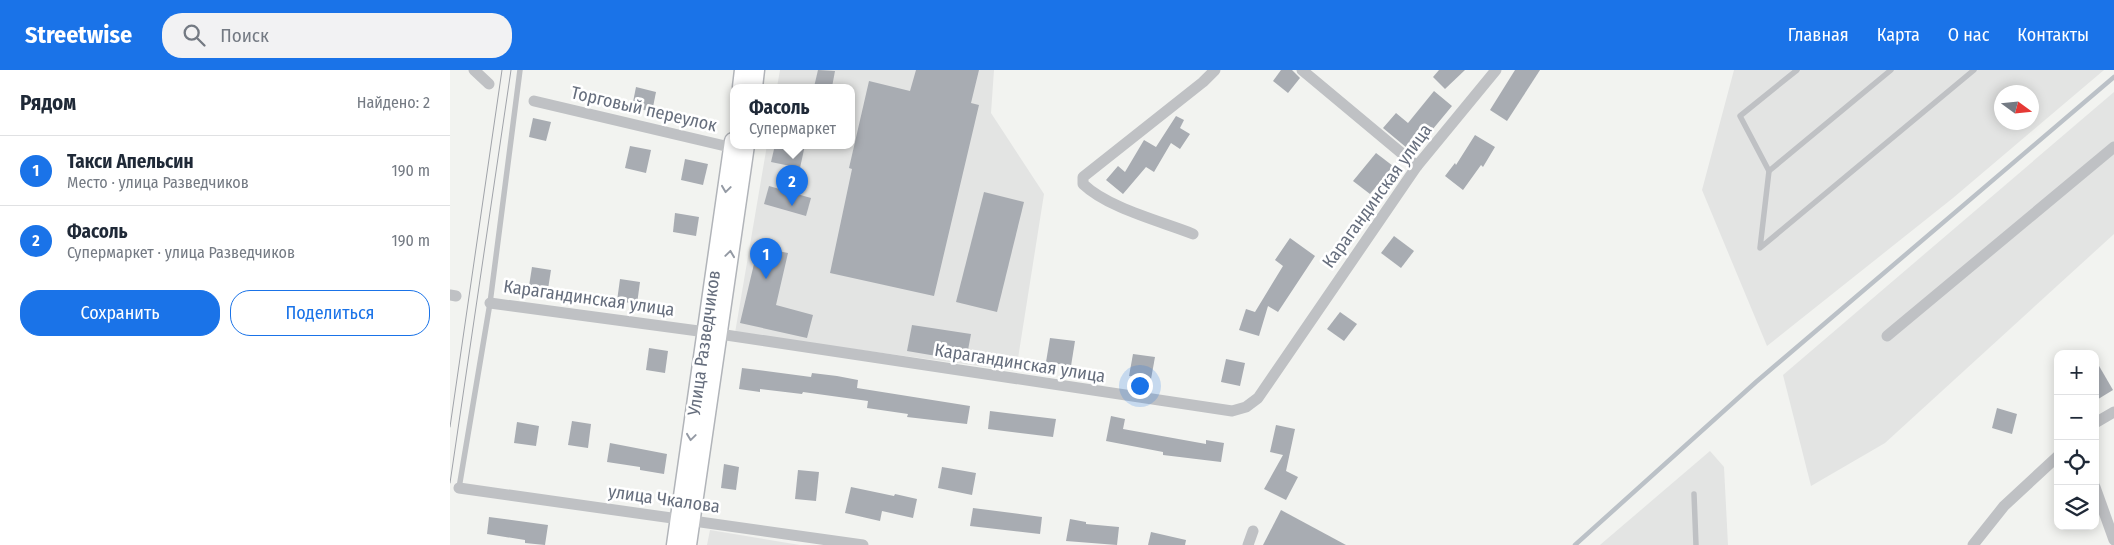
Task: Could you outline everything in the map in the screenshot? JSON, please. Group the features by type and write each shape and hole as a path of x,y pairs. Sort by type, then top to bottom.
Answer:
{"main road":[{"path":"741,84 743,70"},
{"path":"754,84 756,70"},
{"name":"Улица Разведчиков","path":"688,545 685,520 739,149"},
{"path":"675,545 685,520"}],"street":[{"path":"474,70 489,84"},
{"path":"1192,234 1118,205 1089,190 1083,184 1083,177 1203,82 1215,70"},
{"name":"Карагандинская улица","path":"490,303 712,333 1232,411 1246,407 1258,398 1416,166 1496,70"},
{"path":"1309,72 1416,166"},
{"name":"Торговый переулок","path":"534,101 730,144"},
{"path":"1887,336 2114,147"},
{"path":"2099,421 2114,412"},
{"path":"1973,545 2004,506 2054,460"},
{"name":"улица Чкалова","path":"459,488 864,545"},
{"path":"2099,499 2114,540"},
{"path":"1248,545 1252,532"}],"lane":[{"path":"459,488 490,303 520,70"},
{"path":"1797,70 1740,116 1769,171 1760,248 1974,70"},
{"path":"1769,171 1891,70"},
{"path":"1694,494 1696,545"}],"shaded area":[{"path":"780,70 994,70 991,113 1044,194 1016,371 735,333 766,149 855,149 855,84 778,84"},
{"path":"1734,70 2104,70 2039,125 2039,85 1994,85 1994,130 2033,130 1953,198 1767,346 1702,190"},
{"path":"2114,92 2114,234 1885,443 1811,486 1783,375"},
{"path":"1710,451 1724,467 1728,545 1600,545"},
{"path":"710,530 800,545 707,545"}],"building":[{"path":"818,70 835,71 833,84 815,84"},
{"path":"916,70 979,70 971,103 979,105 934,296 830,273 852,169 849,168 853,149 855,149 869,81 910,91"},
{"path":"1281,70 1292,70 1300,78 1288,93 1273,81"},
{"path":"1439,70 1465,70 1445,89 1433,77"},
{"path":"1515,70 1540,70 1507,121 1490,110"},
{"path":"636,87 656,92 652,112 632,107"},
{"path":"1434,91 1452,106 1413,153 1383,128 1396,113 1408,123"},
{"path":"1176,116 1184,120 1180,128 1190,134 1180,149 1171,143 1154,172 1146,167 1123,194 1106,180 1118,166 1125,172 1144,140 1156,147"},
{"path":"533,118 551,122 546,141 529,137"},
{"path":"1475,135 1495,147 1483,167 1481,165 1463,190 1445,176 1455,163 1456,165"},
{"path":"630,146 651,150 646,173 625,168"},
{"path":"774,149 804,149 800,168 771,162"},
{"path":"1376,153 1393,166 1370,194 1353,181"},
{"path":"685,159 708,164 703,185 681,180"},
{"path":"769,186 811,198 806,216 764,204"},
{"path":"984,192 1024,202 997,312 956,302"},
{"path":"675,213 699,217 696,236 673,232"},
{"path":"1394,236 1414,251 1401,268 1381,253"},
{"path":"1290,238 1315,256 1278,312 1268,306 1259,336 1239,330 1246,309 1255,312 1283,266 1275,260"},
{"path":"758,247 788,253 776,305 813,315 807,338 740,323"},
{"path":"532,267 551,270 548,289 529,286"},
{"path":"620,279 640,282 637,304 617,301"},
{"path":"1340,312 1357,324 1344,341 1327,329"},
{"path":"912,325 971,334 966,361 907,351"},
{"path":"1050,338 1075,341 1071,366 1046,362"},
{"path":"649,348 668,351 665,373 646,370"},
{"path":"1133,354 1155,357 1151,379 1129,376"},
{"path":"1226,359 1245,363 1240,386 1221,382"},
{"path":"2099,366 2113,390 2099,399"},
{"path":"742,368 811,377 812,373 837,376 858,380 857,388 970,406 967,424 907,417 908,414 867,408 868,401 803,392 802,394 760,389 760,392 739,389"},
{"path":"1997,408 2017,414 2012,434 1992,428"},
{"path":"990,411 1056,419 1053,437 988,429"},
{"path":"1111,416 1125,419 1123,429 1206,444 1206,440 1224,443 1221,462 1163,455 1163,452 1106,441"},
{"path":"572,421 591,424 588,448 568,445"},
{"path":"517,422 539,426 536,446 514,443"},
{"path":"1276,425 1295,429 1286,471 1298,477 1286,500 1264,489 1283,455 1270,452"},
{"path":"610,443 667,454 664,474 640,470 640,467 607,462"},
{"path":"724,464 739,467 736,490 721,488"},
{"path":"942,467 976,473 972,495 938,488"},
{"path":"798,470 819,472 816,501 795,499"},
{"path":"851,487 917,499 913,518 882,511 880,521 845,513"},
{"path":"973,508 1042,517 1040,534 970,526"},
{"path":"1281,510 1346,545 1263,545"},
{"path":"489,517 548,525 545,545 525,543 525,540 487,534"},
{"path":"1070,519 1086,522 1086,524 1119,527 1117,545 1066,541"},
{"path":"1151,532 1186,540 1185,545 1148,545"}],"waterway":[{"path":"1575,545 1756,382 2114,77"}],"tram line":[{"path":"450,427 502,70"},
{"path":"450,483 511,70"}],"place":[{"name":"Фасоль","path":"792,206"},
{"name":"Такси Апельсин","path":"766,279"}]}
